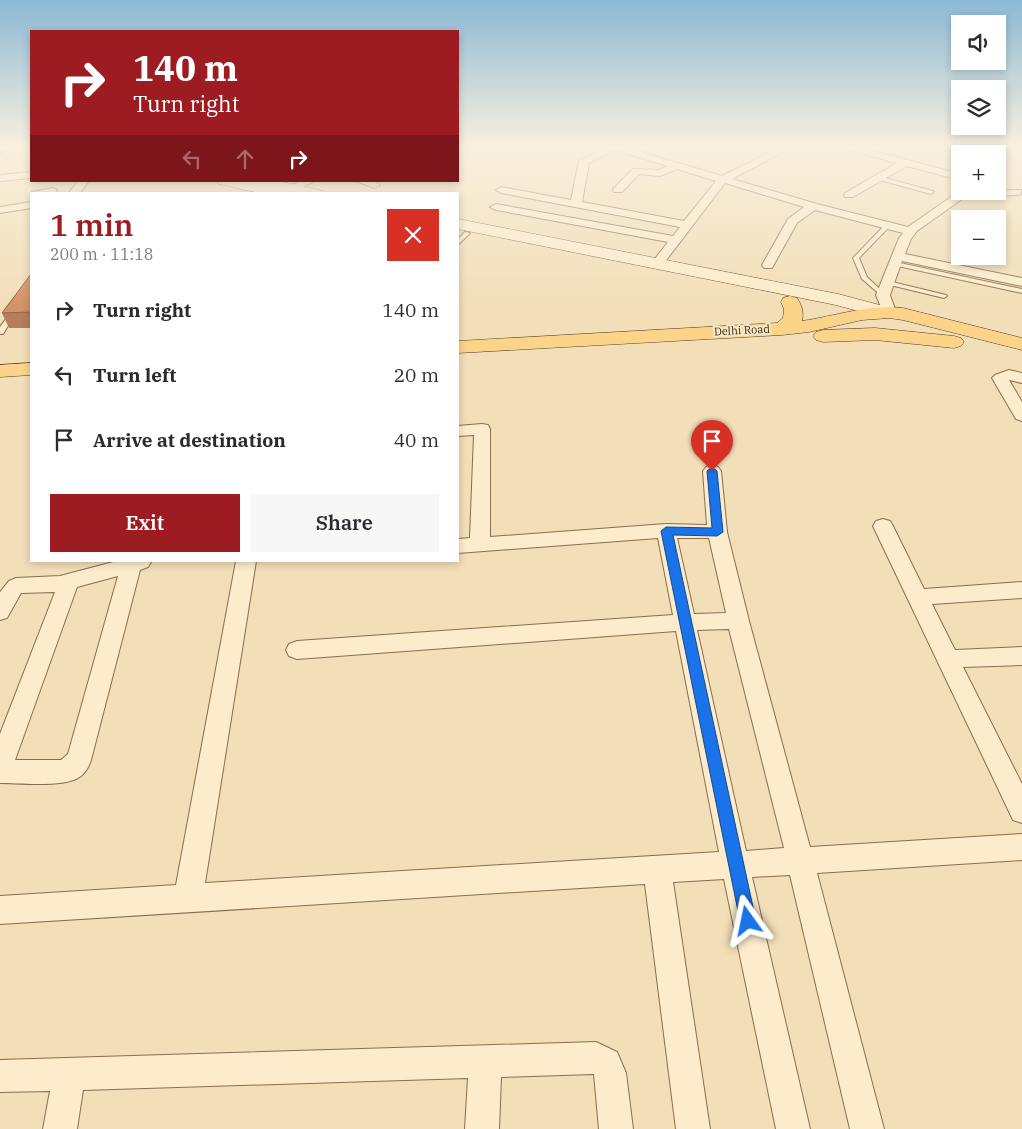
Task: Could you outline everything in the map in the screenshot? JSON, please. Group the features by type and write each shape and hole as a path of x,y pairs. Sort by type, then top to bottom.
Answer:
{"main road":[{"name":"Delhi Road","path":"459,347 782,329 818,325 871,312 886,300 945,333 1022,344"},
{"path":"782,329 793,320 793,309 790,302"},
{"path":"459,356 862,334 945,333 1022,355"},
{"path":"0,371 30,368"},
{"path":"0,382 30,380"}],"street":[{"path":"549,200 687,225"},
{"path":"576,205 577,200"},
{"path":"657,264 707,200"},
{"path":"793,200 910,231"},
{"path":"460,233 657,264 828,298 886,300 905,238 910,231 954,200"},
{"path":"0,210 30,205"},
{"path":"768,264 792,221 814,206"},
{"path":"496,207 676,240"},
{"path":"460,233 790,302 848,317 860,328 862,334"},
{"path":"897,260 1022,282"},
{"path":"1022,378 1009,375 1000,378 1022,416"},
{"path":"459,431 482,429 480,545"},
{"path":"712,471 717,532 867,1129"},
{"path":"883,526 1022,811"},
{"path":"666,531 793,1129"},
{"path":"459,546 666,531 717,532"},
{"path":"188,899 249,562"},
{"path":"0,612 16,586 52,585 137,563"},
{"path":"0,772 61,772 70,769 79,760 137,563"},
{"path":"0,766 69,581"},
{"path":"917,597 1022,590"},
{"path":"297,650 686,622 738,621"},
{"path":"948,659 1022,656"},
{"path":"0,910 736,865 800,859 1022,847"},
{"path":"657,870 693,1129"},
{"path":"0,1076 596,1058 606,1063 610,1073 616,1129"},
{"path":"482,1129 485,1061"},
{"path":"60,1129 69,1074"}],"lane":[{"path":"888,225 856,258 864,278 886,300 944,296"},
{"path":"897,260 1022,291"},
{"path":"0,332 16,310"}],"building":[{"path":"30,275 30,312 2,313"}],"route":[{"path":"712,471 717,532 666,531 748,921"}]}
